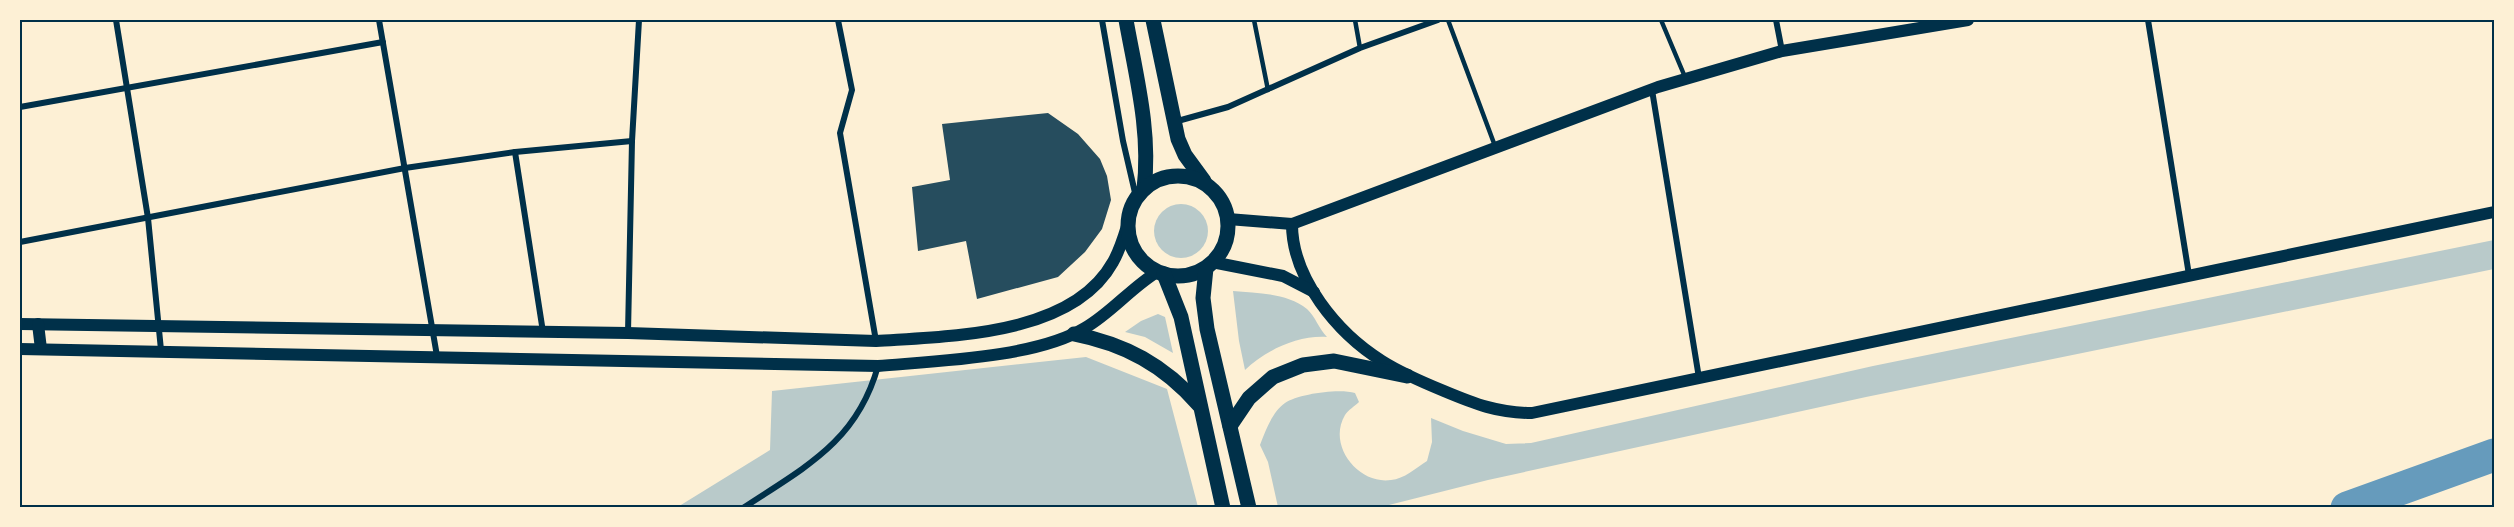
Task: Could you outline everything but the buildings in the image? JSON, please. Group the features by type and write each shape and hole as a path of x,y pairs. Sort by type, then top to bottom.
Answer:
{"highway":[{"path":"1126,20 1145,127 1146,168 1140,193 1130,210 1128,223 1130,241 1138,257 1161,273 1185,276 1209,265 1223,248 1228,234 1228,219 1224,205 1216,193 1206,184 1185,155 1173,123 1154,20"},
{"path":"1140,193 1155,181 1181,175 1206,184"},
{"path":"1209,265 1204,314 1249,507"},
{"path":"1161,273 1181,317 1223,507"},
{"path":"1074,334 1115,344 1135,352 1170,375 1200,406"},
{"path":"1230,426 1249,399 1265,384 1303,365 1334,361 1407,376"}],"main road":[{"path":"1228,219 1292,224 1686,79 1782,51 1968,20"},
{"path":"1292,224 1292,242 1298,261 1314,292 1332,318 1380,360 1407,376 1491,409 1532,412 2494,212"},
{"path":"20,324 628,333 876,341 986,330 1023,323 1058,312 1074,303 1101,278 1113,263 1121,247 1128,223"},
{"path":"1209,265 1283,276 1314,292"},
{"path":"20,348 878,366 990,355 1044,344 1074,334 1095,322 1134,287 1161,273"},
{"path":"38,324 41,349"}],"street":[{"path":"116,20 148,218 161,350"},
{"path":"379,20 437,356"},
{"path":"628,333 632,141 639,20"},
{"path":"838,20 852,90 840,133 876,341"},
{"path":"1102,20 1123,141 1140,193"},
{"path":"1173,123 1228,107 1360,48 1438,20"},
{"path":"1776,20 1782,51"},
{"path":"2148,20 2189,276"},
{"path":"20,107 383,42"},
{"path":"1652,90 1699,378"},
{"path":"20,242 405,168 515,152 632,141"},
{"path":"515,152 543,332"},
{"path":"743,507 811,463 836,441 860,412 878,366"}],"lane":[{"path":"1254,20 1268,90"},
{"path":"1355,20 1360,48"},
{"path":"1448,20 1496,149"},
{"path":"1661,20 1686,79"}],"shaded area":[{"path":"1176,204 1186,204 1196,208 1204,216 1208,231 1204,246 1196,254 1186,258 1176,258 1166,254 1158,246 1154,236 1154,226 1158,216 1166,208"},
{"path":"2494,240 2494,269 1866,397 1488,480 1381,507 1278,507 1268,462 1260,445 1273,417 1285,403 1299,397 1319,393 1339,391 1355,393 1359,402 1346,413 1340,427 1343,450 1357,470 1379,480 1391,480 1405,475 1427,461 1432,442 1431,418 1463,431 1506,444 1531,443 1873,366"},
{"path":"1233,291 1272,295 1299,304 1310,312 1327,337 1305,338 1283,345 1263,356 1245,370"},
{"path":"1158,314 1165,317 1173,353 1145,337 1125,332 1141,321"},
{"path":"1086,357 1167,389 1198,507 676,508 770,450 772,391"}],"waterway":[{"path":"2347,508 2494,455"}]}
